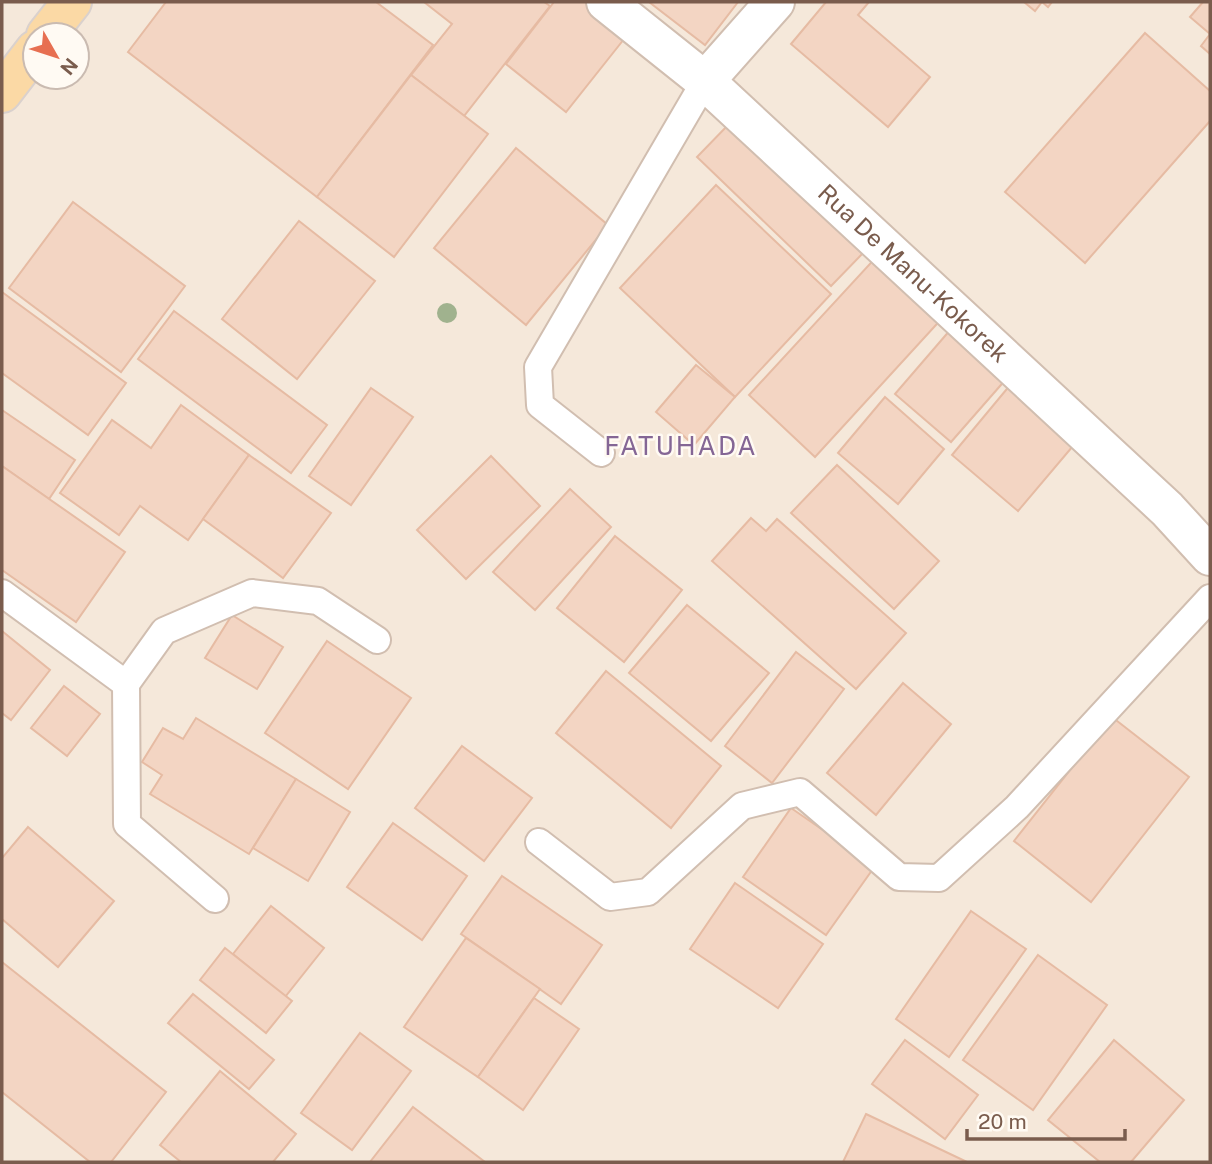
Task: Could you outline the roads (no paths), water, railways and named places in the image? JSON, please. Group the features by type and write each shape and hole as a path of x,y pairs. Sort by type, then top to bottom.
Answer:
{"main road":[{"path":"57,21 72,2"},
{"path":"2,93 21,68"}],"street":[{"name":"Rua De Manu-Kokorek","path":"606,2 705,81 1167,509 1210,556"},
{"path":"705,81 775,2"}],"lane":[{"path":"601,453 540,405 538,367 705,81"},
{"path":"2,593 126,684"},
{"path":"215,899 127,824 126,684 164,631 252,593 318,601 377,640"},
{"path":"539,842 610,897 648,892 742,806 800,792 899,877 939,878 1017,807 1210,598"}],"district":[{"name":"FATUHADA","path":"681,446"}]}
